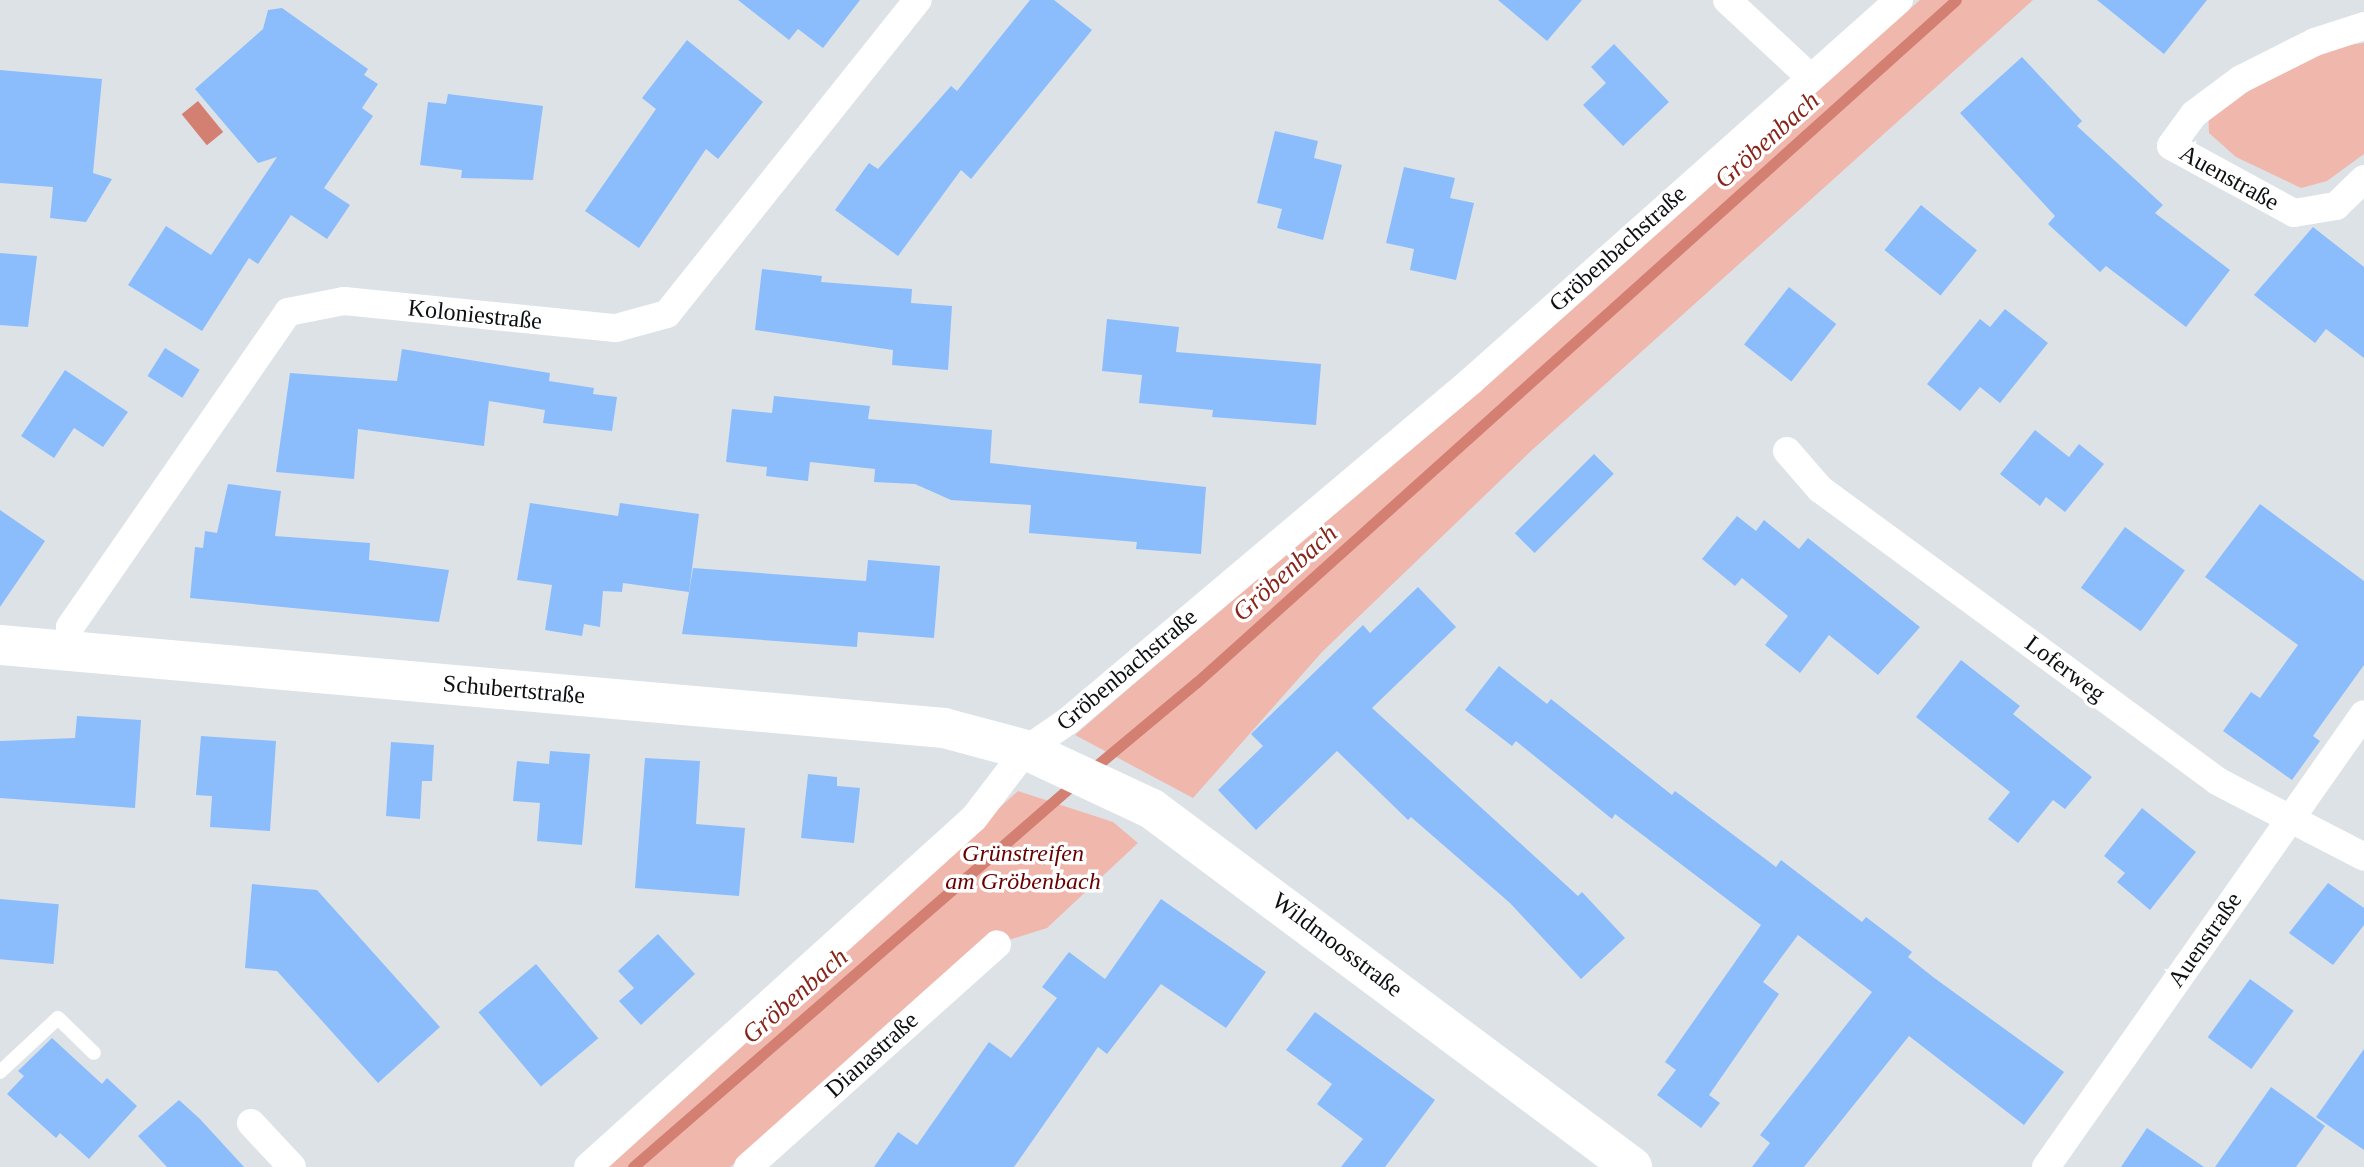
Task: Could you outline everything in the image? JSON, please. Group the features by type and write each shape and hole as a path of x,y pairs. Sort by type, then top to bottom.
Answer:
{"street":[{"name":"Koloniestraße","path":"68,651 70,627 288,312 344,301 616,328 667,314 918,0"},
{"path":"1727,0 1810,77"},
{"name":"Gröbenbachstraße","path":"588,1167 974,818 1026,750 1068,721 1471,381 1899,0"},
{"name":"Auenstraße","path":"2364,26 2315,42 2241,79 2194,114 2171,146 2294,213 2336,206 2364,179"},
{"name":"Loferweg","path":"1787,451 1820,489 2217,781 2364,857"},
{"name":"Schubertstraße","path":"0,645 944,728 1026,750"},
{"name":"Auenstraße","path":"2046,1167 2364,714"},
{"name":"Wildmoosstraße","path":"1026,750 1114,788 1165,818 1632,1167"},
{"name":"Dianastraße","path":"748,1167 997,944"},
{"path":"251,1123 292,1167"}],"lane":[{"path":"0,1072 58,1018 94,1053"}],"green space":[{"path":"1920,0 2033,0 1532,450 1322,652 1193,798 1075,735"},
{"path":"2364,43 2364,154 2327,181 2301,188 2236,157 2209,133 2208,110 2338,46"},
{"name":"Grünstreifen am Gröbenbach","path":"1018,791 1113,822 1138,843 1047,928 996,944 730,1167 601,1167"}],"shaded area":[{"path":"198,101 223,132 207,145 182,114"}],"building":[{"path":"738,0 860,0 823,48 798,29 789,40"},
{"path":"1030,0 1054,0 1092,30 971,179 961,170 898,256 835,210 869,163 878,169 951,86 957,91"},
{"path":"1498,0 1582,0 1547,41"},
{"path":"2097,0 2207,0 2164,54"},
{"path":"282,8 368,69 364,75 378,84 362,108 373,116 324,188 350,205 327,239 291,215 258,264 249,258 202,331 128,285 166,226 211,255 277,157 258,163 195,89 263,29 268,10"},
{"path":"687,40 763,102 718,159 706,149 639,248 585,211 656,109 642,98"},
{"path":"1614,44 1669,102 1623,146 1583,105 1606,83 1591,67"},
{"path":"2022,57 2082,121 2077,126 2163,205 2155,213 2230,270 2186,327 2106,266 2100,272 2048,224 2055,216 1960,113"},
{"path":"0,70 102,79 93,173 112,179 86,222 50,218 53,187 0,183"},
{"path":"448,94 543,106 533,180 461,178 462,170 420,165 428,102 446,104"},
{"path":"1275,131 1318,141 1314,158 1342,165 1323,240 1277,228 1282,209 1257,203"},
{"path":"1404,167 1455,178 1450,198 1474,203 1456,280 1410,270 1414,249 1386,243"},
{"path":"1921,205 1977,250 1940,295 1884,250"},
{"path":"2313,227 2364,267 2364,358 2326,329 2315,343 2254,295"},
{"path":"0,253 37,256 28,327 0,325"},
{"path":"762,269 822,276 821,282 912,289 911,303 952,306 948,370 892,365 893,350 755,330"},
{"path":"1789,287 1836,324 1791,381 1744,345"},
{"path":"2005,309 2048,343 2000,403 1980,387 1960,411 1927,384 1980,319 1990,327"},
{"path":"1107,319 1179,327 1176,352 1321,364 1316,425 1212,417 1213,410 1139,403 1142,375 1102,371"},
{"path":"165,348 200,370 182,398 148,376"},
{"path":"402,349 550,373 549,381 594,388 593,394 617,397 612,431 543,423 545,410 489,401 484,446 358,429 354,479 276,472 290,373 397,381"},
{"path":"65,370 128,412 103,447 74,428 54,458 21,436"},
{"path":"774,396 870,406 868,419 992,430 990,463 1206,487 1201,554 1136,549 1137,542 1029,533 1031,505 951,500 915,484 874,482 875,469 810,462 808,481 766,476 767,467 726,462 732,409 772,413"},
{"path":"2035,430 2069,457 2079,444 2104,464 2065,512 2046,497 2040,506 2000,474"},
{"path":"1594,454 1614,474 1535,553 1515,533"},
{"path":"228,484 281,491 275,536 370,543 369,560 449,570 439,622 190,598 195,547 203,548 205,531 217,533"},
{"path":"530,503 618,516 620,503 699,514 689,592 623,583 622,592 603,591 600,627 584,624 582,636 545,630 552,585 517,580"},
{"path":"2260,504 2364,581 2364,665 2313,736 2320,741 2292,780 2223,731 2251,692 2260,698 2298,645 2205,577"},
{"path":"0,510 45,541 0,607"},
{"path":"1737,516 1756,531 1764,520 1799,549 1808,538 1920,627 1878,675 1829,635 1800,673 1765,645 1788,616 1742,578 1735,586 1702,559"},
{"path":"2125,527 2185,570 2141,631 2081,588"},
{"path":"868,560 940,566 934,638 858,632 857,647 682,634 693,568 866,581"},
{"path":"1418,587 1456,627 1372,708 1578,896 1582,892 1625,938 1581,979 1510,903 1411,817 1408,820 1337,751 1256,830 1218,790 1263,746 1251,734 1363,625 1370,633"},
{"path":"1961,660 2020,706 2013,714 2092,777 2065,809 2053,800 2018,843 1988,819 2010,792 1916,717"},
{"path":"1499,666 1547,704 1551,699 1672,795 1675,791 1776,867 1781,860 1862,922 1866,917 1912,952 1908,957 1933,977 2064,1072 2024,1125 1909,1036 1804,1167 1752,1167 1770,1143 1760,1135 1872,992 1798,935 1763,982 1779,994 1709,1095 1720,1103 1701,1128 1657,1095 1676,1070 1665,1062 1761,925 1615,814 1612,819 1516,741 1512,746 1465,710"},
{"path":"77,716 141,720 135,808 0,798 0,741 75,738"},
{"path":"201,736 276,741 270,831 210,827 212,796 196,795"},
{"path":"391,742 434,745 432,781 422,781 420,819 386,816"},
{"path":"550,751 590,754 582,845 537,841 540,803 513,801 517,761 549,764"},
{"path":"645,758 700,761 696,824 745,828 739,896 635,888"},
{"path":"808,774 837,777 837,786 860,788 854,843 801,838"},
{"path":"2142,808 2196,852 2150,910 2117,882 2125,873 2104,856"},
{"path":"2328,883 2364,908 2364,925 2333,965 2289,933"},
{"path":"252,884 317,890 440,1027 378,1083 277,971 245,968"},
{"path":"0,899 59,904 54,964 0,959"},
{"path":"1161,899 1266,972 1226,1028 1161,984 1107,1054 1098,1047 1014,1167 874,1167 898,1132 917,1145 989,1042 1011,1058 1057,998 1042,987 1069,952 1105,979"},
{"path":"658,934 695,974 641,1025 619,1001 634,988 618,971"},
{"path":"536,964 598,1038 541,1087 479,1012"},
{"path":"2250,979 2294,1011 2251,1069 2208,1037"},
{"path":"1315,1012 1435,1100 1385,1167 1341,1167 1363,1139 1317,1104 1332,1084 1286,1050"},
{"path":"52,1038 102,1084 107,1078 137,1106 89,1159 60,1133 56,1138 7,1094 24,1076 18,1071"},
{"path":"2364,1049 2364,1150 2316,1117"},
{"path":"2271,1087 2325,1126 2296,1167 2215,1167"},
{"path":"179,1100 244,1167 167,1167 138,1136"},
{"path":"2147,1128 2204,1167 2121,1167"}],"waterway":[{"name":"Gröbenbach","path":"1090,771 1197,682 1956,0"},
{"name":"Gröbenbach","path":"633,1167 1076,782"}]}
